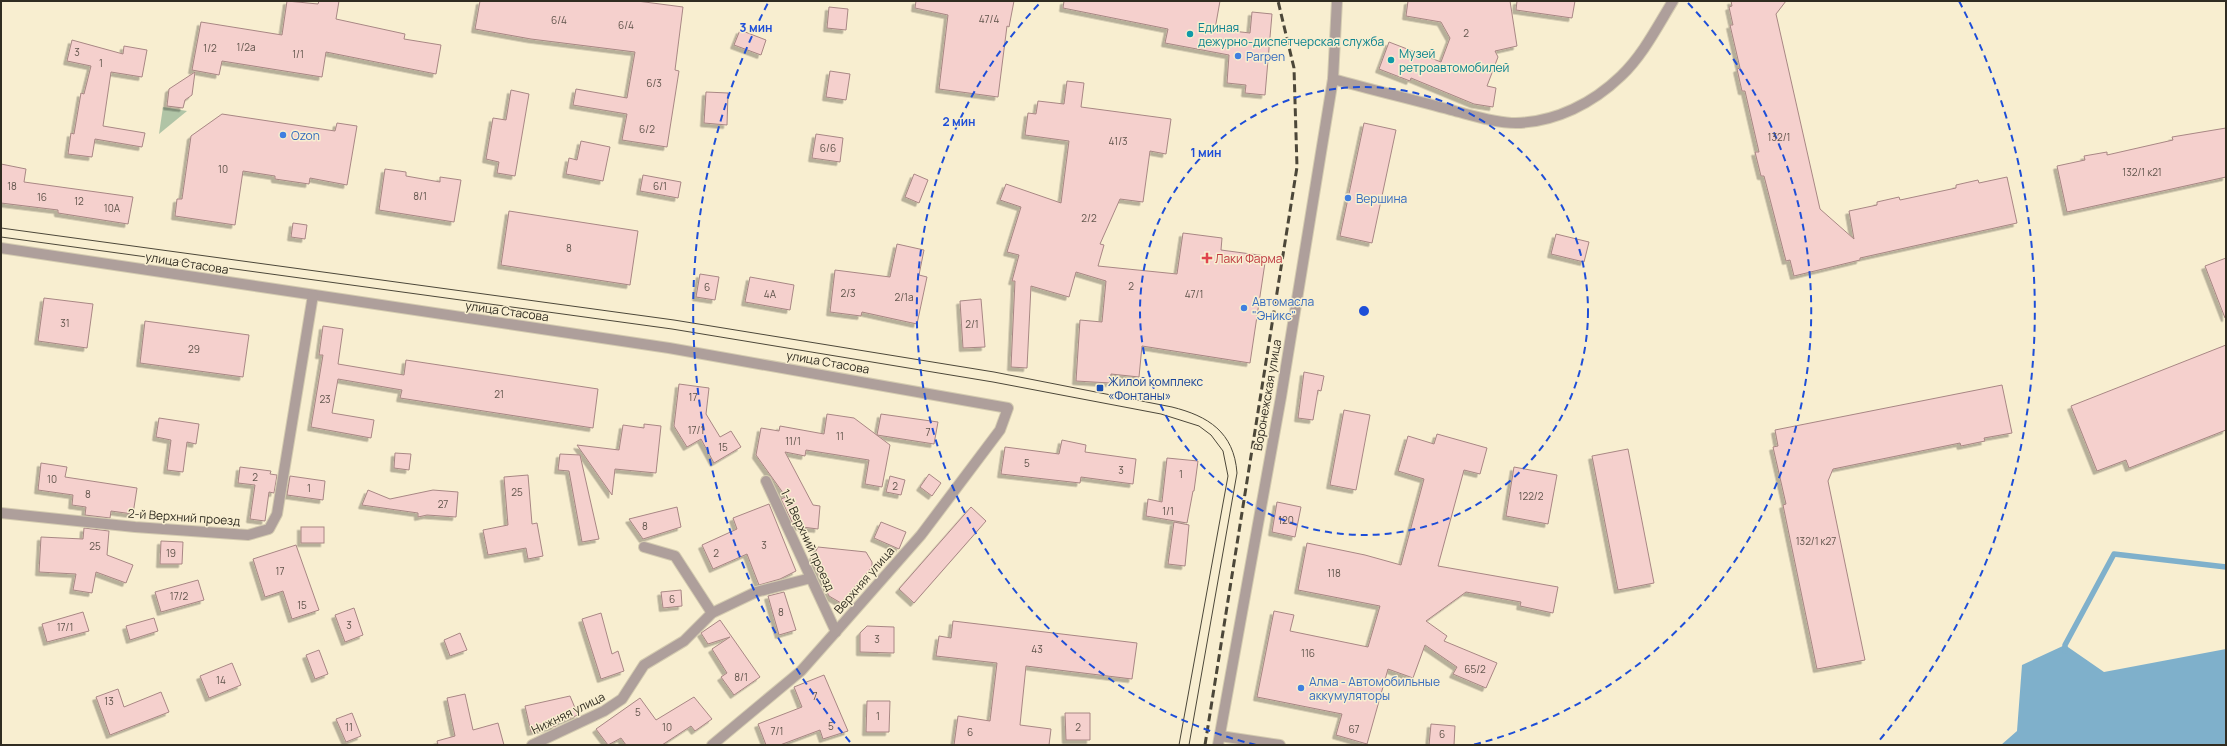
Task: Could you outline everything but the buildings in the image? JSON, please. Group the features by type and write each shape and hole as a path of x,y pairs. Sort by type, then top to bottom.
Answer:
{"street":[{"name":"Воронежская улица","path":"1219,740 1280,397 1333,79 1336,1"},
{"path":"1333,79 1480,117 1515,123 1546,118 1575,109 1601,94 1622,75 1641,53 1673,1"},
{"name":"улица Стасова","path":"1,248 669,348 1008,408"},
{"name":"2-й Верхний проезд","path":"1,513 135,527 248,535 269,529 277,514 313,295"},
{"name":"Верхняя улица","path":"712,745 801,671 836,632 921,535 1000,430 1008,408"},
{"name":"1-й Верхний проезд","path":"766,480 836,632"},
{"path":"644,547 675,556 712,613"},
{"name":"Нижняя улица","path":"532,745 604,711 622,700 644,665 684,641 712,613 756,592 812,578"},
{"path":"1219,740 1280,745"}],"green space":[{"path":"163,107 187,111 159,134"}],"water":[{"path":"2065,645 2104,672 2226,649 2226,745 2001,745 2017,731 2022,665"}],"waterway":[{"path":"2065,651 2065,645 2114,554 2226,567"}],"tram line":[{"path":"1,228 674,320 994,372 1172,407 1197,415 1208,421 1225,436 1235,459 1237,473 1189,745"},
{"path":"1,237 672,329 993,382 1161,414 1199,426 1211,435 1223,451 1228,476 1179,745"}],"railway":[{"path":"1205,745 1297,167 1294,68 1278,1"}],"place":[{"name":"Единая дежурно-диспетчерская служба","path":"1190,34"},
{"name":"Parpen","path":"1238,56"},
{"name":"Музей ретроавтомобилей","path":"1391,60"},
{"name":"Ozon","path":"283,135"},
{"name":"Вершина","path":"1348,198"},
{"name":"Лаки Фарма","path":"1207,258"},
{"name":"Автомасла \"Эникс\"","path":"1244,308"},
{"name":"Жилой комплекс «Фонтаны»","path":"1100,388"},
{"name":"Алма - Автомобильные аккумуляторы","path":"1301,688"}]}
